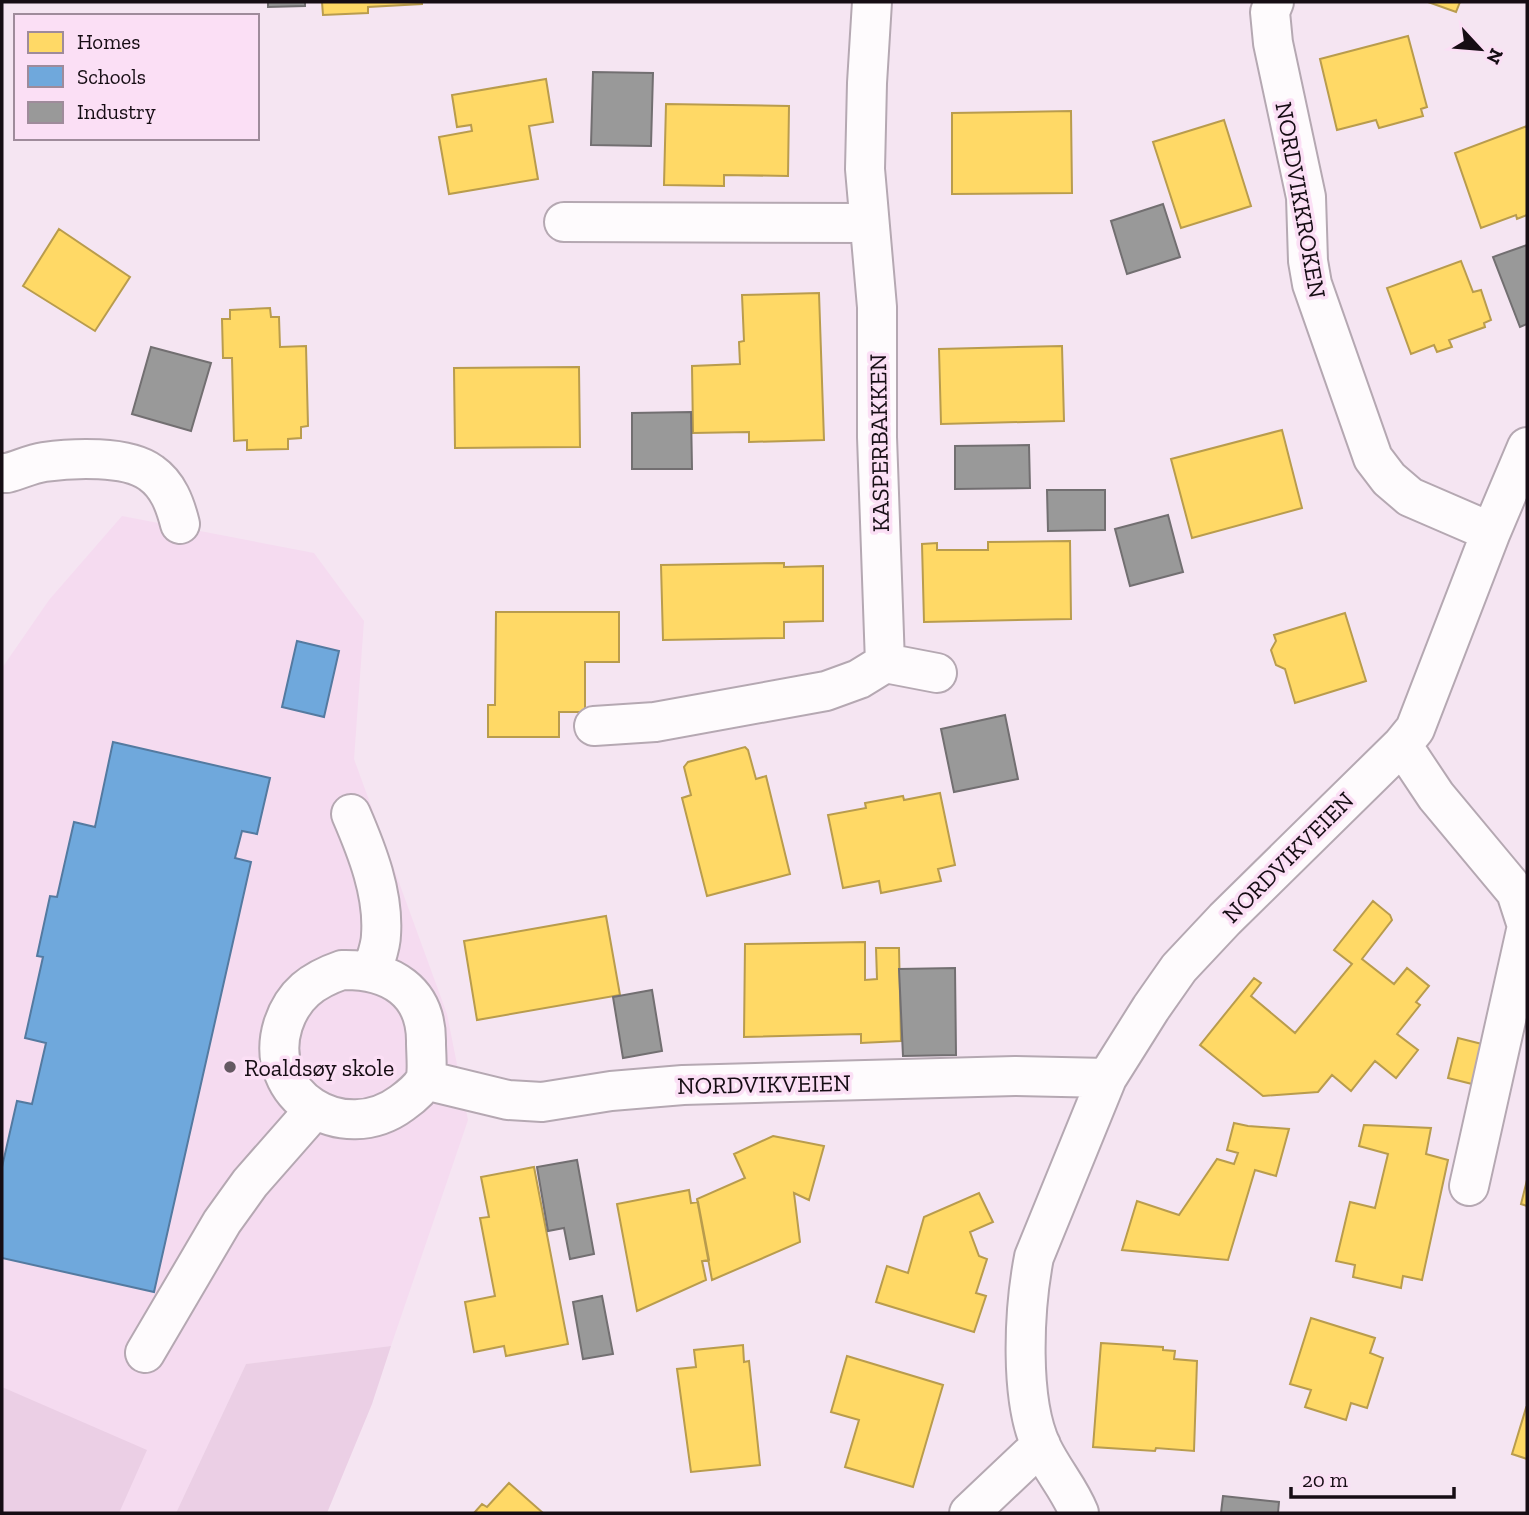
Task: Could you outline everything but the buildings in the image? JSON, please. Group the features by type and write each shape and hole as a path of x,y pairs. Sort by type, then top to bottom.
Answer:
{"street":[{"name":"KASPERBAKKEN","path":"872,2 865,169 877,307 877,437 885,663"},
{"name":"NORDVIKKROKEN","path":"1274,2 1270,12 1273,43 1306,197 1308,261 1312,284 1373,458 1389,479 1410,497 1491,532"},
{"path":"564,222 869,223"},
{"name":"NORDVIKVEIEN","path":"1079,1513 1041,1445 1026,1380 1029,1281 1034,1257 1107,1078 1150,1008 1179,968 1415,729 1527,447"},
{"path":"2,473 41,463 73,460 123,463 142,468 152,473 166,488 175,503 180,524"},
{"path":"594,726 655,722 826,691 859,679 885,663 937,673"},
{"path":"1402,745 1436,796 1516,892 1527,926 1469,1186"},
{"path":"351,814 367,851 380,905 381,936 372,972"},
{"path":"342,970 372,972 388,977 408,991 422,1012 426,1034 425,1080 409,1098 390,1112 368,1119 344,1119 324,1115 302,1099 288,1080 281,1058 280,1034 287,1012 301,992 320,978 342,970"},
{"name":"NORDVIKVEIEN","path":"425,1080 508,1100 541,1102 611,1091 683,1084 1014,1076 1107,1078"},
{"path":"145,1353 222,1222 250,1183 315,1109"},
{"path":"969,1513 1041,1445"}],"shaded area":[{"name":"Roaldsøy skole","path":"122,516 314,553 364,621 354,759 447,1014 468,1120 391,1346 246,1364 176,1513 2,1513 2,668 49,600"},
{"path":"391,1346 372,1404 327,1513 176,1513 246,1364"},
{"path":"2,1387 147,1450 119,1513 2,1513"}],"place":[{"name":"Roaldsøy skole","path":"230,1067"}]}
